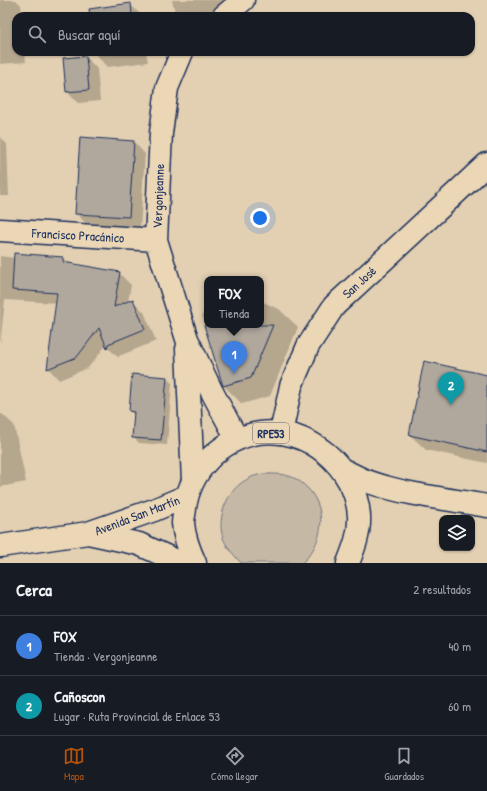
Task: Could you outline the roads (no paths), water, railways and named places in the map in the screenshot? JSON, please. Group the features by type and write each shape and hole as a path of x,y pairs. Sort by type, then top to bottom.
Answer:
{"street":[{"path":"229,12 243,0"},
{"name":"Vergonjeanne","path":"180,56 167,88 161,133 156,240 187,339 211,390 237,439"},
{"name":"San José","path":"281,433 291,386 308,346 334,306 487,164"},
{"name":"Francisco Pracánico","path":"0,230 156,240"},
{"name":"Vergonjeanne","path":"187,339 190,488"},
{"name":"RPE53","path":"196,563 188,547 183,522 190,488 204,463 219,449 237,439 259,433 281,433 305,439 326,452 343,470 355,492 359,516 357,541 348,563"},
{"name":"RPE53","path":"343,470 368,482 397,490 487,506"},
{"name":"Avenida San Martín","path":"0,546 88,533 154,510 190,488"},
{"name":"Avenida San Martín","path":"88,533 139,544 181,563"}],"place":[{"name":"FOX","path":"234,374"},
{"name":"Cañoscon","path":"451,405"}]}
